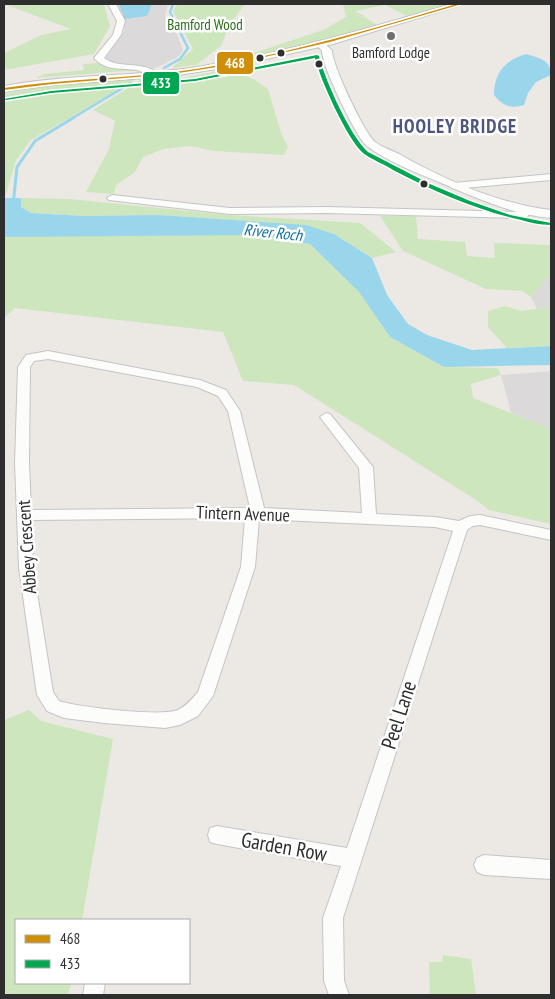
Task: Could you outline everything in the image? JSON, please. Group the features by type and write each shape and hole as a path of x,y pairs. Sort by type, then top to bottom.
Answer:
{"main road":[{"path":"4,89 50,82 204,69 322,45 460,4"}],"street":[{"path":"112,4 121,20 118,31 99,58 105,62 145,69 153,74"},
{"path":"322,45 327,50 327,59 337,84 370,142 415,168 454,186 526,211 551,214"},
{"path":"309,48 327,59"},
{"path":"454,186 551,177"},
{"path":"112,198 257,212 328,210 524,215 526,211"},
{"name":"Abbey Crescent","path":"38,355 200,384 222,393 234,411 256,513 248,567 205,696 189,712 175,719 158,720 64,710 53,706 45,695 26,568 24,367 30,358 38,355"},
{"path":"326,417 366,467 369,520"},
{"name":"Tintern Avenue","path":"24,515 256,513 434,522 461,527"},
{"path":"461,527 470,522 480,520 551,535"},
{"name":"Peel Lane","path":"339,995 334,981 333,918 461,527"},
{"name":"Garden Row","path":"217,836 352,858"},
{"path":"484,865 551,870"}],"shaded area":[{"path":"117,4 168,4 165,16 169,22 172,22 183,50 178,57 153,69 110,61 105,58 125,30"},
{"path":"551,273 551,307 537,309 531,297"},
{"path":"551,371 551,429 511,413 501,375"}],"green space":[{"path":"4,4 104,4 110,26 94,54 4,70 4,53 41,35 71,29"},
{"name":"Bamford Wood","path":"177,4 245,4 229,26 221,46 196,65 172,68 193,49 173,11"},
{"path":"343,4 448,4 407,16 385,5 356,11 377,25 298,47 239,58 323,30 346,17"},
{"path":"98,63 138,70 35,78 44,74 84,70 83,64"},
{"path":"229,69 255,80 268,89 281,133 288,147 284,155 214,151 190,146 163,149 143,157 135,172 116,185 114,194 86,192 109,149 115,121 93,110 142,79 182,78"},
{"path":"142,76 31,140 16,160 4,201 4,94 42,87"},
{"path":"21,198 69,199 228,215 360,223 396,252 372,258 334,234 244,221 159,215 84,216 31,213 21,207"},
{"path":"380,216 416,216 418,239 465,242 467,256 495,258 494,243 551,245 551,273 531,297 522,291 486,289 403,251"},
{"path":"34,235 260,235 310,244 359,292 390,337 444,367 498,368 501,375 471,384 473,398 551,429 551,524 489,510 294,385 243,381 223,332 15,308 4,318 4,237"},
{"path":"505,306 521,311 551,307 551,346 507,348 488,327 488,311"},
{"path":"29,710 41,721 113,739 82,919 15,919 15,984 71,984 68,995 4,995 4,720"},
{"path":"443,955 471,959 476,995 430,995 429,962 442,962"}],"water":[{"path":"119,4 152,4 147,16 125,19"},
{"path":"526,54 546,62 551,75 536,82 528,93 524,105 507,106 494,95 496,80 502,68 512,60"},
{"name":"River Roch","path":"4,198 21,198 21,207 31,213 84,216 159,215 306,225 334,234 372,258 387,295 408,324 427,335 472,350 551,346 551,365 444,367 390,337 359,292 310,244 260,235 4,237"}],"waterway":[{"path":"164,68 180,59 188,48 170,12 173,4"},
{"path":"71,119 131,83"},
{"path":"13,205 17,167 35,141 73,118"}],"transit line":[{"name":"468","path":"4,89 28,85 148,76 230,64 329,41 460,4"},
{"name":"433","path":"6,99 51,92 195,80 317,56 336,105 364,151 409,176 488,210 529,221 550,224"}],"place":[{"name":"Bamford Lodge","path":"391,36"}],"district":[{"name":"HOOLEY BRIDGE","path":"455,126"}]}
